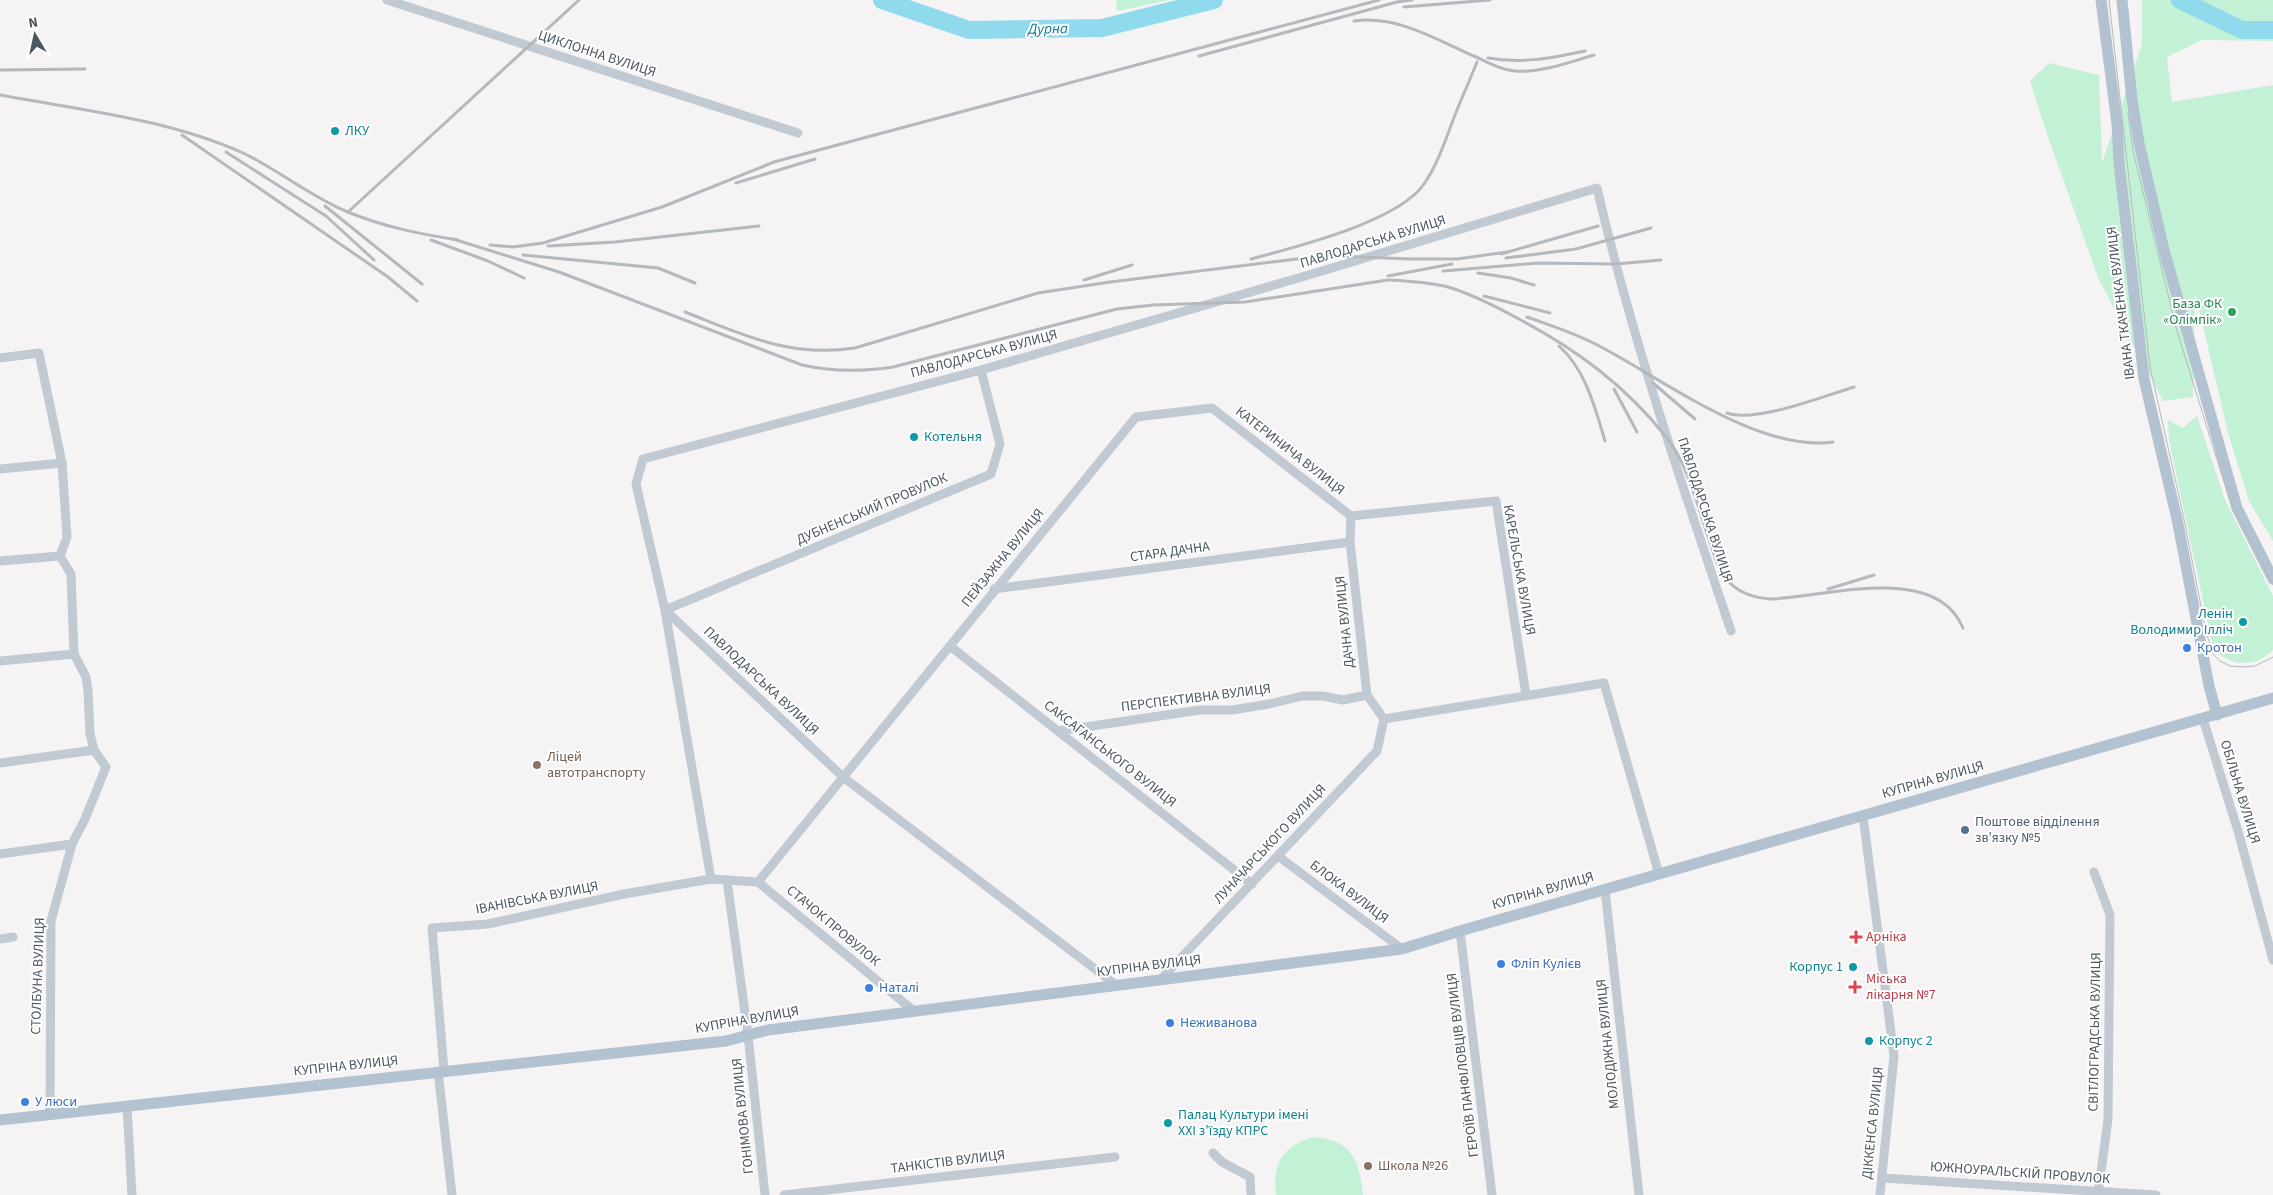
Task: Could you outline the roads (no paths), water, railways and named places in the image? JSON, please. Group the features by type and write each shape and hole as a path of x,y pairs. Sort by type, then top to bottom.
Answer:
{"main road":[{"name":"ІВАНА ТКАЧЕНКА ВУЛИЦЯ","path":"2101,0 2117,124 2119,163 2144,379 2176,512 2209,686 2217,715"},
{"path":"2122,0 2132,100 2139,142 2164,250 2237,508 2273,580"},
{"name":"КУПРІНА ВУЛИЦЯ","path":"0,1120 726,1041 768,1030 1402,949 2273,698"}],"street":[{"name":"ЦИКЛОННА ВУЛИЦЯ","path":"387,0 798,134"},
{"name":"ПАВЛОДАРСЬКА ВУЛИЦЯ","path":"1116,985 843,777 666,610 636,484 644,459 981,370 1302,277 1597,188 1609,240 1666,438 1731,632"},
{"path":"0,358 39,353 62,463 67,537 60,556 0,561"},
{"name":"ДУБНЕНСЬКИЙ ПРОВУЛОК","path":"666,610 991,474 1000,444 981,370"},
{"name":"КАТЕРИНИЧА ВУЛИЦЯ","path":"1212,408 1351,516"},
{"name":"ПЕЙЗАЖНА ВУЛИЦЯ","path":"843,777 1136,417 1212,408"},
{"path":"0,469 62,463"},
{"name":"КАРЕЛЬСЬКА ВУЛИЦЯ","path":"1351,516 1496,501 1526,695"},
{"name":"ДАЧНА ВУЛИЦЯ","path":"1351,516 1350,542 1367,695 1384,719"},
{"name":"СТАРА ДАЧНА","path":"994,590 1350,542"},
{"name":"СТОЛБУНА ВУЛИЦЯ","path":"50,1114 51,921 72,844 85,819 106,767 94,750 90,734 86,677 74,654 71,574 60,556"},
{"path":"666,610 711,879"},
{"name":"САКСАГАНСЬКОГО ВУЛИЦЯ","path":"950,646 1252,884"},
{"path":"0,661 74,654"},
{"path":"1384,719 1604,683 1659,874"},
{"name":"ПЕРСПЕКТИВНА ВУЛИЦЯ","path":"1058,730 1200,710 1232,710 1302,696 1323,696 1343,700 1367,695"},
{"name":"ЛУНАЧАРСЬКОГО ВУЛИЦЯ","path":"1160,980 1377,751 1384,719"},
{"name":"ОБІЛЬНА ВУЛИЦЯ","path":"2203,719 2238,831 2273,960"},
{"path":"0,763 94,750"},
{"path":"758,882 843,777"},
{"name":"ДІККЕНСА ВУЛИЦЯ","path":"1863,816 1894,1056 1880,1195"},
{"path":"0,854 72,844"},
{"name":"БЛОКА ВУЛИЦЯ","path":"1278,856 1402,949"},
{"name":"СВІТЛОГРАДСЬКА ВУЛИЦЯ","path":"2094,872 2110,914 2108,1119 2098,1193"},
{"name":"ІВАНІВСЬКА ВУЛИЦЯ","path":"441,1071 432,928 488,924 624,894 711,879 758,882"},
{"path":"727,880 748,1034"},
{"name":"СТАЧОК ПРОВУЛОК","path":"758,882 914,1011"},
{"name":"МОЛОДІЖНА ВУЛИЦЯ","path":"1605,890 1639,1195"},
{"name":"ГЕРОЇВ ПАНФІЛОВЦІВ ВУЛИЦЯ","path":"1460,931 1492,1195"},
{"path":"0,939 13,937"},
{"name":"ГОНІМОВА ВУЛИЦЯ","path":"748,1034 765,1195"},
{"path":"441,1071 452,1195"},
{"path":"127,1106 132,1195"},
{"path":"1213,1152 1222,1162 1250,1176 1252,1195"},
{"name":"ТАНКІСТІВ ВУЛИЦЯ","path":"784,1195 1115,1157"},
{"name":"ЮЖНОУРАЛЬСКІЙ ПРОВУЛОК","path":"1882,1178 2098,1193 2156,1195"}],"waterway":[{"name":"Дурна","path":"882,0 969,30 1102,28 1214,0"},
{"name":"Дурна","path":"2180,0 2242,30 2273,30"}],"tram line":[{"path":"2109,0 2150,367 2183,514 2206,632 2213,654 2220,661 2230,666 2255,666 2273,657"},
{"path":"2128,114 2133,151 2177,331 2229,498 2273,585"}],"railway":[{"path":"348,212 579,0"},
{"path":"490,245 513,247 543,243 662,207 774,162 1379,0"},
{"path":"1199,56 1397,2 1412,0"},
{"path":"1404,7 1490,0"},
{"path":"1354,21 1370,20 1402,25 1495,66 1510,70 1545,69 1594,55"},
{"path":"1488,58 1525,60 1549,58 1585,51"},
{"path":"1251,259 1293,248 1344,231 1392,210 1411,198 1424,184 1433,168 1477,62"},
{"path":"0,70 85,69"},
{"path":"0,95 123,117 214,141 243,153 321,199 348,212 402,229 458,240"},
{"path":"182,135 388,277 417,301"},
{"path":"226,152 326,216 374,260"},
{"path":"736,183 815,159"},
{"path":"325,206 422,284"},
{"path":"548,246 615,242 759,226"},
{"path":"1501,254 1598,226"},
{"path":"1506,258 1576,249 1651,228"},
{"path":"453,239 559,272 802,365 836,370 870,370 893,367 1117,309 1153,305 1245,302 1388,280 1448,287 1492,305 1559,342 1598,370 1634,401 1675,449 1692,487 1719,568 1734,587 1744,593 1771,599 1849,590 1905,589 1929,595 1949,608 1963,628"},
{"path":"431,240 488,261 524,278"},
{"path":"685,312 727,329 768,342 809,350 831,350 855,348 1038,293 1110,282 1333,256 1457,259 1507,252"},
{"path":"523,255 658,268 695,283"},
{"path":"1443,271 1538,263 1616,264 1661,260"},
{"path":"1388,276 1452,264"},
{"path":"1084,280 1132,265"},
{"path":"1478,273 1511,278 1534,285"},
{"path":"1484,296 1550,313"},
{"path":"1527,317 1565,330 1592,342 1683,395 1744,425 1774,436 1804,442 1833,442"},
{"path":"1559,346 1576,366 1583,378 1605,441"},
{"path":"1653,383 1695,419"},
{"path":"1727,413 1740,415 1772,412 1854,387"},
{"path":"1614,389 1637,432"},
{"path":"1828,589 1874,575"}],"place":[{"name":"ЛКУ","path":"335,131"},
{"name":"База ФК «Олімпік»","path":"2232,312"},
{"name":"Котельня","path":"914,437"},
{"name":"Ленін Володимир Ілліч","path":"2243,622"},
{"name":"Кротон","path":"2187,648"},
{"name":"Ліцей автотранспорту","path":"537,765"},
{"name":"Поштове відділення зв'язку №5","path":"1965,830"},
{"name":"Арніка","path":"1856,937"},
{"name":"Фліп Кулієв","path":"1501,964"},
{"name":"Корпус 1","path":"1853,967"},
{"name":"Міська лікарня №7","path":"1855,987"},
{"name":"Наталі","path":"869,988"},
{"name":"Неживанова","path":"1170,1023"},
{"name":"Корпус 2","path":"1869,1041"},
{"name":"У люси","path":"25,1102"},
{"name":"Палац Культури імені XXI з'їзду КПРС","path":"1168,1123"},
{"name":"Школа №26","path":"1368,1166"}]}
